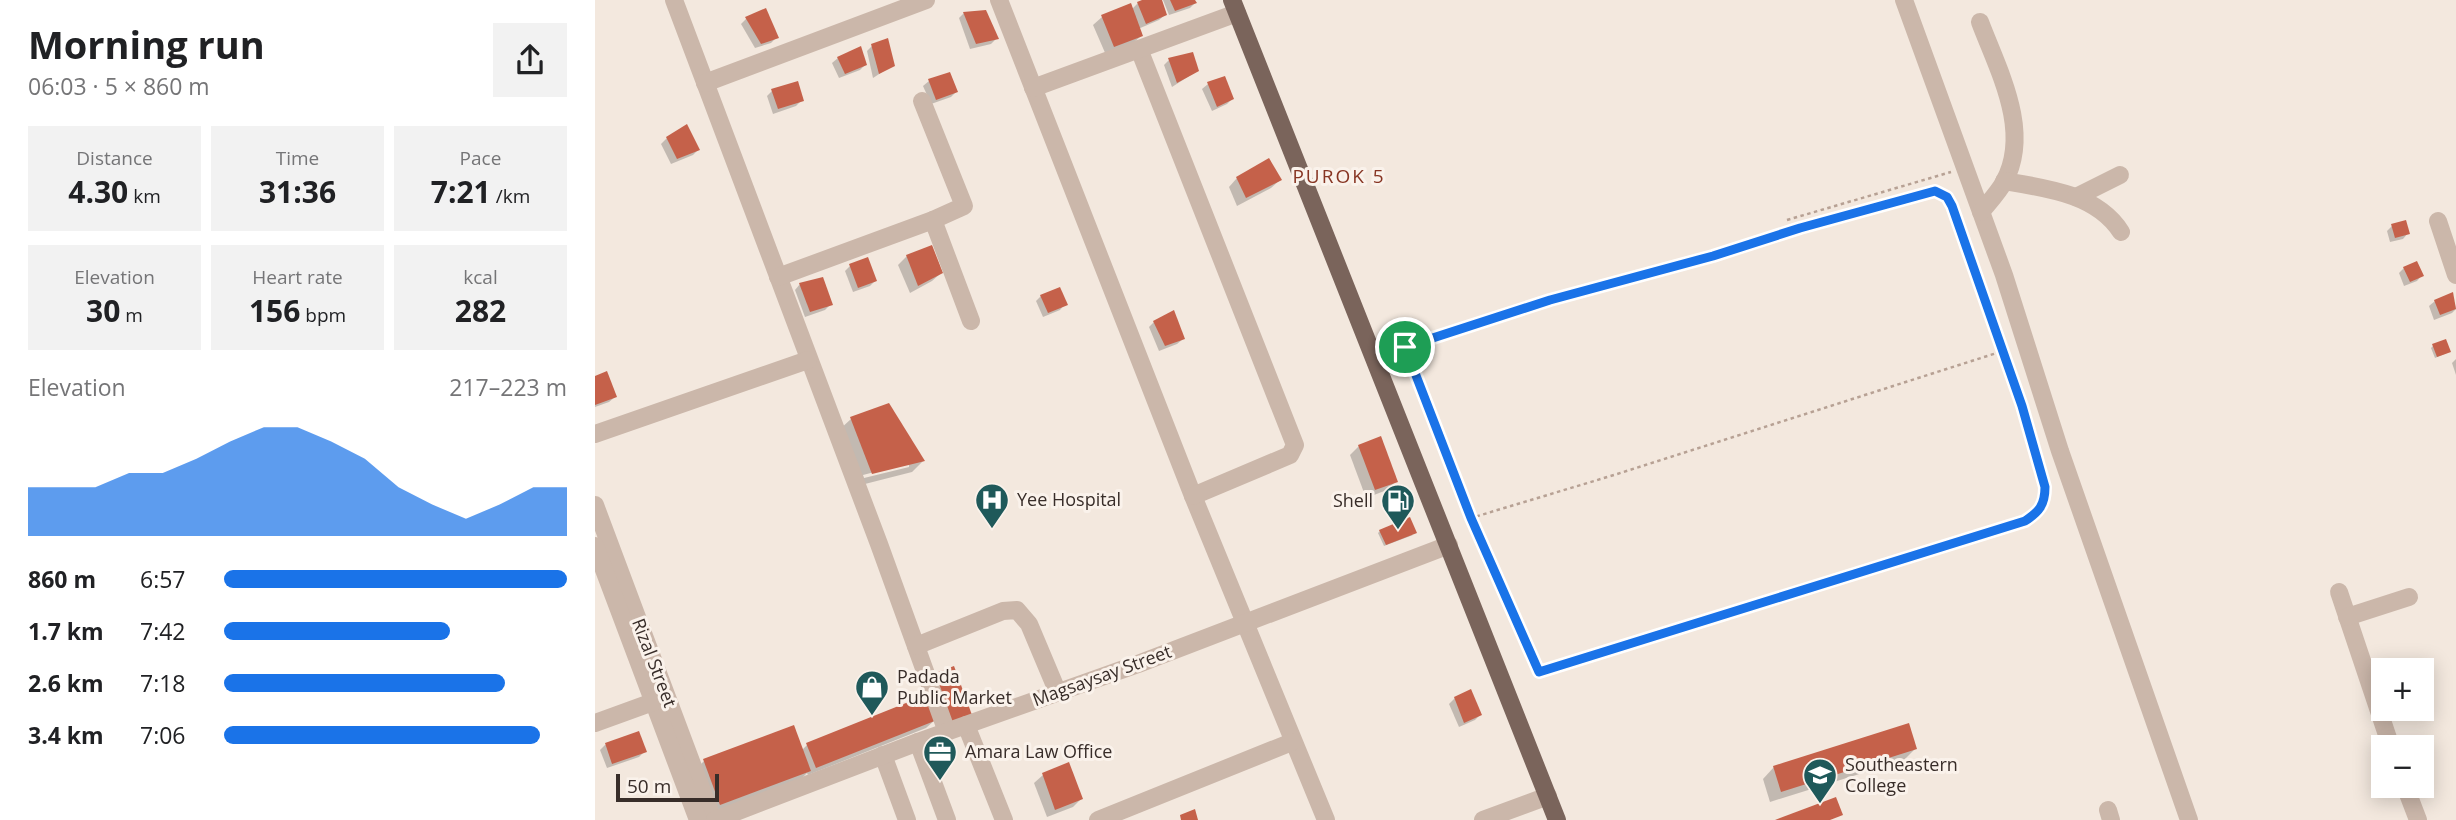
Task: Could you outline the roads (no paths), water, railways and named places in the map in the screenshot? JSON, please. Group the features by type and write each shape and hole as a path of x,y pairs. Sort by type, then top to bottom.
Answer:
{"main road":[{"path":"1234,6 1557,820"}],"street":[{"path":"674,0 947,732"},
{"path":"705,83 926,0"},
{"path":"999,0 1193,496 1326,820"},
{"path":"1904,0 2022,328 2060,451 2189,820"},
{"path":"1033,88 1139,49 1234,6"},
{"path":"1980,22 2015,125 2015,143 2004,181 1981,212"},
{"path":"1139,49 1295,445 1290,455 1193,496"},
{"path":"779,277 964,206 922,101"},
{"path":"2075,197 2120,176"},
{"path":"2004,181 2041,187 2075,197 2102,210 2121,232"},
{"path":"933,219 971,321"},
{"path":"2438,221 2456,275"},
{"path":"595,434 808,360"},
{"name":"Rizal Street","path":"595,505 606,573"},
{"name":"Magsaysay Street","path":"714,820 1449,545"},
{"name":"Rizal Street","path":"595,546 714,820"},
{"path":"2339,592 2387,735"},
{"path":"2347,618 2409,597"},
{"path":"916,646 1003,611 1017,610 1029,624 1058,693"},
{"path":"595,723 660,699"},
{"name":"Rizal Street","path":"660,699 698,820"},
{"path":"967,725 1004,820"},
{"path":"1098,820 1293,741"},
{"path":"918,742 947,820"},
{"path":"883,755 907,820"},
{"path":"1483,820 1548,796"},
{"path":"2410,798 2418,820"}],"place":[{"name":"Yee Hospital","path":"992,530"},
{"name":"Shell","path":"1398,531"},
{"name":"Padada Public Market","path":"872,717"},
{"name":"Amara Law Office","path":"940,782"},
{"name":"Southeastern College","path":"1820,805"}],"district":[{"name":"PUROK 5","path":"1339,176"}]}
